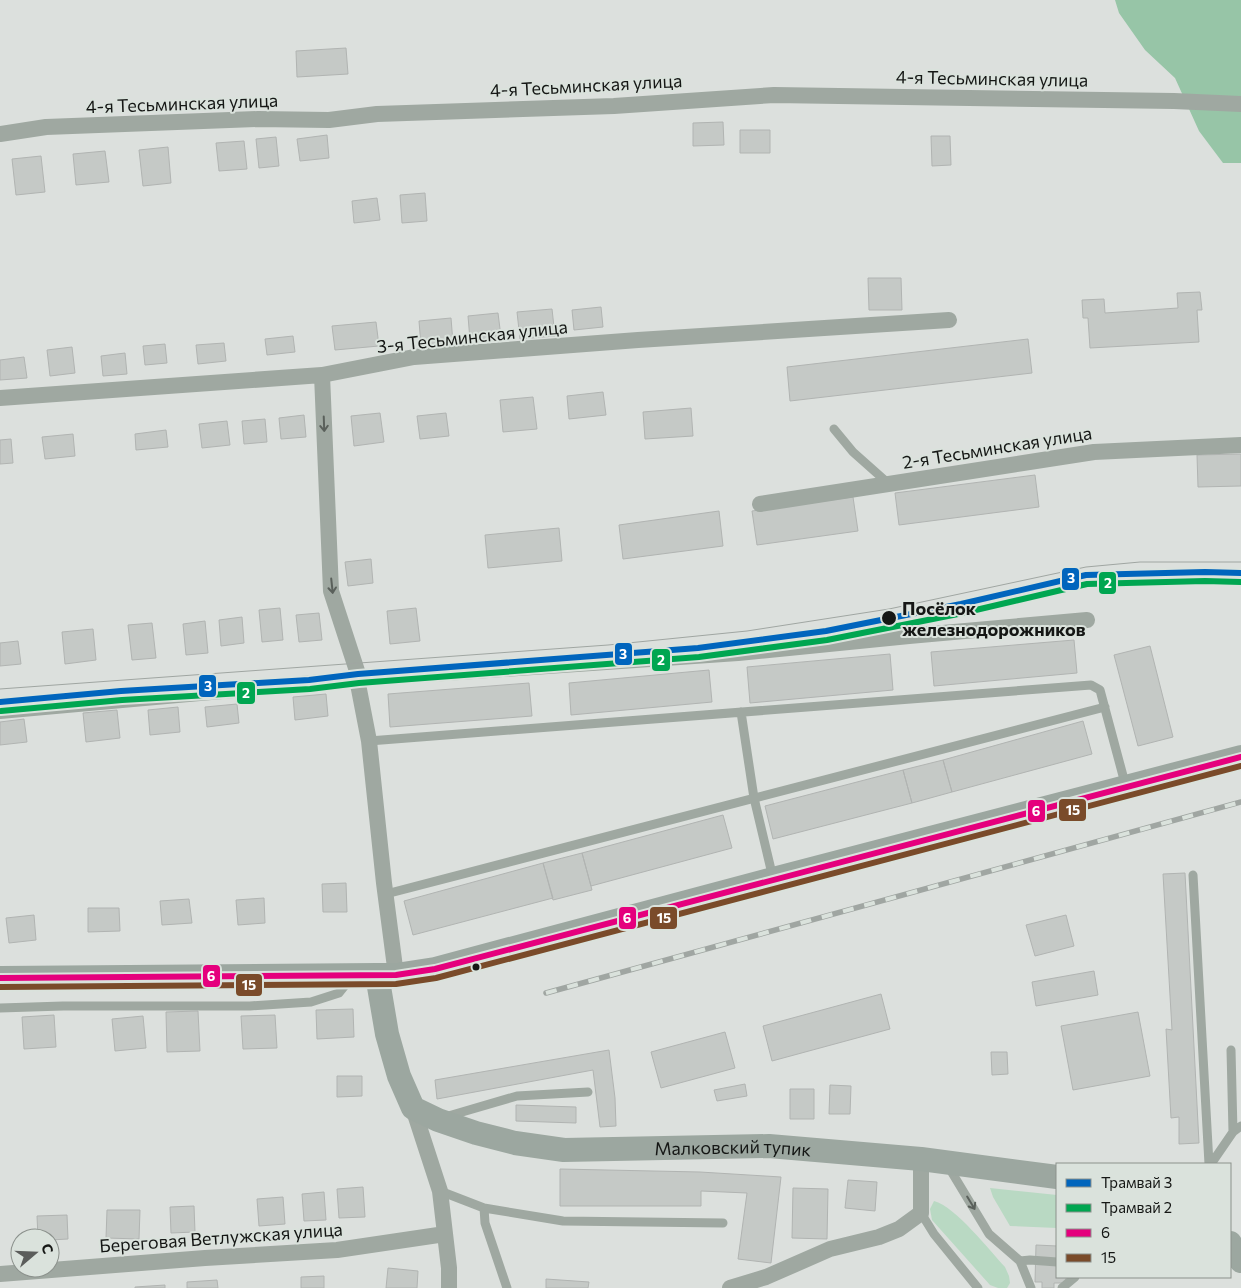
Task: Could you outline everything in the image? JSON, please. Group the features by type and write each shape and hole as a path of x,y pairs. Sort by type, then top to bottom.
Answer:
{"main road":[{"path":"0,978 353,976 387,975 435,969 1241,757"},
{"path":"387,975 389,1043 399,1076 413,1108"},
{"name":"Малковский тупик","path":"413,1108 438,1120 476,1133 515,1143 564,1150 769,1146 921,1158 1056,1177"},
{"path":"1231,1245 1241,1261"}],"street":[{"name":"4-я Тесьминская улица","path":"0,134 46,127 258,119 329,120 377,114 614,106 774,95 1174,101 1241,104"},
{"name":"3-я Тесьминская улица","path":"0,398 322,375 414,357 948,320"},
{"path":"322,375 331,591 356,671 370,741 386,894 387,975"},
{"name":"2-я Тесьминская улица","path":"760,504 1094,452 1241,446"},
{"path":"0,711 356,671 738,653 1088,620"},
{"path":"413,1108 440,1191 449,1268 449,1288"},
{"path":"730,1288 766,1277 830,1250 879,1237 899,1229 921,1213 921,1158"},
{"name":"Береговая Ветлужская улица","path":"0,1274 337,1250 445,1234"}],"lane":[{"path":"834,429 854,452 889,484"},
{"path":"370,741 1092,684 1100,690 1126,787"},
{"path":"386,894 1105,707"},
{"path":"741,712 754,798 773,879"},
{"path":"1193,875 1210,1163"},
{"path":"0,1008 250,1006 311,1002 339,992 353,976"},
{"path":"1232,1050 1233,1132"},
{"path":"438,1120 517,1096 588,1092"},
{"path":"1211,1163 1233,1132 1241,1126"},
{"path":"946,1162 989,1234 1020,1261 1030,1288"},
{"path":"440,1191 484,1208 563,1221 723,1223"},
{"path":"484,1208 485,1223 507,1288"},
{"path":"921,1213 934,1234 978,1288"},
{"path":"1020,1261 1056,1262"},
{"path":"1062,1288 1074,1278"}],"green space":[{"path":"1115,0 1241,0 1241,163 1223,163 1199,131 1175,78 1145,50 1119,13"},
{"path":"990,1188 1056,1195 1056,1228 1010,1226 993,1197"},
{"path":"934,1201 952,1211 962,1220 1005,1267 1010,1283 1007,1288 998,1288 990,1285 932,1220 930,1209"}],"building":[{"path":"346,48 348,74 297,77 296,51"},
{"path":"723,122 724,145 693,146 693,123"},
{"path":"740,130 770,130 770,153 740,153"},
{"path":"327,135 329,158 300,161 297,139"},
{"path":"931,136 950,136 951,165 932,166"},
{"path":"276,137 279,166 259,168 256,139"},
{"path":"244,141 247,169 219,171 216,143"},
{"path":"168,147 171,183 143,186 139,150"},
{"path":"105,151 109,182 76,185 73,154"},
{"path":"41,156 45,192 16,195 12,159"},
{"path":"425,193 427,221 402,223 400,195"},
{"path":"377,198 380,220 354,223 352,201"},
{"path":"868,278 901,278 902,310 869,310"},
{"path":"1200,292 1202,310 1197,310 1199,342 1090,348 1088,318 1083,318 1082,300 1104,299 1105,313 1178,308 1177,293"},
{"path":"601,307 603,327 574,330 572,310"},
{"path":"552,309 555,336 520,339 517,312"},
{"path":"498,313 501,337 470,340 468,316"},
{"path":"451,318 453,343 421,346 419,321"},
{"path":"376,322 379,346 335,350 332,326"},
{"path":"293,336 295,352 267,355 265,339"},
{"path":"1028,339 1032,373 790,401 787,367"},
{"path":"224,343 226,361 198,364 196,345"},
{"path":"165,344 167,363 145,365 143,346"},
{"path":"72,347 75,373 50,376 47,350"},
{"path":"125,353 127,374 103,376 101,356"},
{"path":"24,357 27,378 0,380 0,360"},
{"path":"603,392 606,415 569,419 567,396"},
{"path":"533,397 537,429 503,432 500,400"},
{"path":"691,408 693,436 645,439 643,412"},
{"path":"380,413 384,442 354,446 351,416"},
{"path":"446,413 449,436 420,439 417,416"},
{"path":"304,415 306,437 281,439 279,418"},
{"path":"265,419 267,442 244,444 242,421"},
{"path":"227,421 230,445 202,448 199,424"},
{"path":"166,430 168,447 136,450 135,434"},
{"path":"73,434 75,456 45,459 42,437"},
{"path":"11,439 13,463 0,464 0,440"},
{"path":"1241,454 1241,486 1198,487 1197,455"},
{"path":"1035,475 1039,507 899,525 895,493"},
{"path":"853,497 858,531 757,545 752,511"},
{"path":"719,511 723,546 623,559 619,525"},
{"path":"559,528 562,561 488,568 485,535"},
{"path":"371,559 373,583 348,586 345,562"},
{"path":"280,608 283,640 262,642 259,610"},
{"path":"416,608 420,641 390,644 387,611"},
{"path":"319,613 322,640 299,642 296,615"},
{"path":"242,617 244,643 221,646 219,620"},
{"path":"205,621 208,653 186,655 183,624"},
{"path":"152,623 156,658 132,660 128,625"},
{"path":"93,629 96,660 65,664 62,632"},
{"path":"1074,640 1077,673 934,686 931,652"},
{"path":"18,641 21,664 0,666 0,643"},
{"path":"1150,646 1173,737 1138,746 1114,655"},
{"path":"890,654 893,690 750,703 747,667"},
{"path":"709,670 712,702 571,715 569,683"},
{"path":"529,683 532,716 390,727 388,694"},
{"path":"326,694 328,716 295,720 293,697"},
{"path":"237,704 239,723 207,727 205,707"},
{"path":"178,707 180,732 150,735 148,710"},
{"path":"117,710 120,738 86,742 83,713"},
{"path":"24,719 27,742 0,745 0,722"},
{"path":"1083,721 1092,754 952,792 943,760"},
{"path":"943,760 952,792 912,803 903,770"},
{"path":"903,770 912,803 773,839 765,806"},
{"path":"723,815 732,848 591,886 582,853"},
{"path":"582,853 592,890 553,900 543,863"},
{"path":"543,863 553,898 413,935 404,901"},
{"path":"1185,873 1199,1143 1179,1144 1179,1117 1171,1118 1166,1029 1172,1030 1163,874"},
{"path":"346,883 347,912 323,912 322,884"},
{"path":"264,898 265,923 238,925 236,900"},
{"path":"189,899 192,923 162,925 160,901"},
{"path":"88,908 119,908 120,931 88,932"},
{"path":"34,915 36,940 9,943 6,918"},
{"path":"1066,915 1074,946 1035,956 1026,925"},
{"path":"1094,971 1098,995 1036,1006 1032,982"},
{"path":"881,994 890,1029 772,1061 763,1026"},
{"path":"353,1009 354,1037 317,1039 316,1010"},
{"path":"198,1011 200,1051 167,1052 166,1012"},
{"path":"1138,1012 1150,1076 1073,1090 1061,1026"},
{"path":"54,1015 56,1047 24,1049 22,1017"},
{"path":"275,1015 277,1048 243,1049 241,1016"},
{"path":"143,1016 146,1048 115,1051 112,1019"},
{"path":"725,1032 735,1068 661,1088 651,1052"},
{"path":"609,1050 615,1098 616,1126 600,1127 593,1070 437,1099 435,1080"},
{"path":"991,1052 1007,1052 1008,1074 992,1075"},
{"path":"337,1076 362,1076 362,1096 337,1097"},
{"path":"745,1084 747,1096 717,1101 714,1090"},
{"path":"830,1085 851,1086 850,1114 829,1114"},
{"path":"790,1089 814,1089 814,1119 790,1119"},
{"path":"516,1105 576,1107 576,1123 516,1121"},
{"path":"560,1169 700,1172 781,1177 771,1263 738,1259 747,1193 701,1191 701,1206 560,1206"},
{"path":"848,1180 877,1182 875,1211 845,1208"},
{"path":"363,1187 365,1217 339,1218 337,1189"},
{"path":"793,1188 828,1189 827,1239 792,1238"},
{"path":"324,1192 326,1220 304,1221 302,1194"},
{"path":"283,1197 285,1224 259,1226 257,1199"},
{"path":"194,1206 195,1232 171,1233 170,1207"},
{"path":"107,1210 140,1210 139,1239 106,1238"},
{"path":"67,1215 68,1239 60,1239 60,1228 38,1228 37,1216"},
{"path":"1036,1245 1056,1246 1056,1278 1066,1278 1066,1283 1054,1283 1054,1288 1042,1288 1042,1282 1035,1282"},
{"path":"388,1268 418,1271 417,1288 386,1288"},
{"path":"324,1276 324,1288 301,1288 301,1277"},
{"path":"546,1279 589,1282 588,1288 546,1288"},
{"path":"217,1280 218,1288 187,1288 187,1282"},
{"path":"165,1285 165,1288 135,1288 135,1287"}],"tram line":[{"path":"0,689 608,645 747,631 889,609 1086,567 1140,562 1241,562"},
{"name":"3","path":"0,702 121,691 309,680 358,674 698,648 826,631 961,604 1086,575 1241,573"},
{"name":"2","path":"1,711 122,700 310,689 359,683 699,657 827,640 963,613 1087,584 1241,582"}],"railway":[{"path":"546,993 1241,802"}],"transit line":[{"name":"6","path":"0,978 396,975 435,969 1241,757"},
{"name":"15","path":"0,987 396,984 436,978 1241,766"}],"place":[{"name":"Посёлок железнодорожников","path":"889,618"}]}
